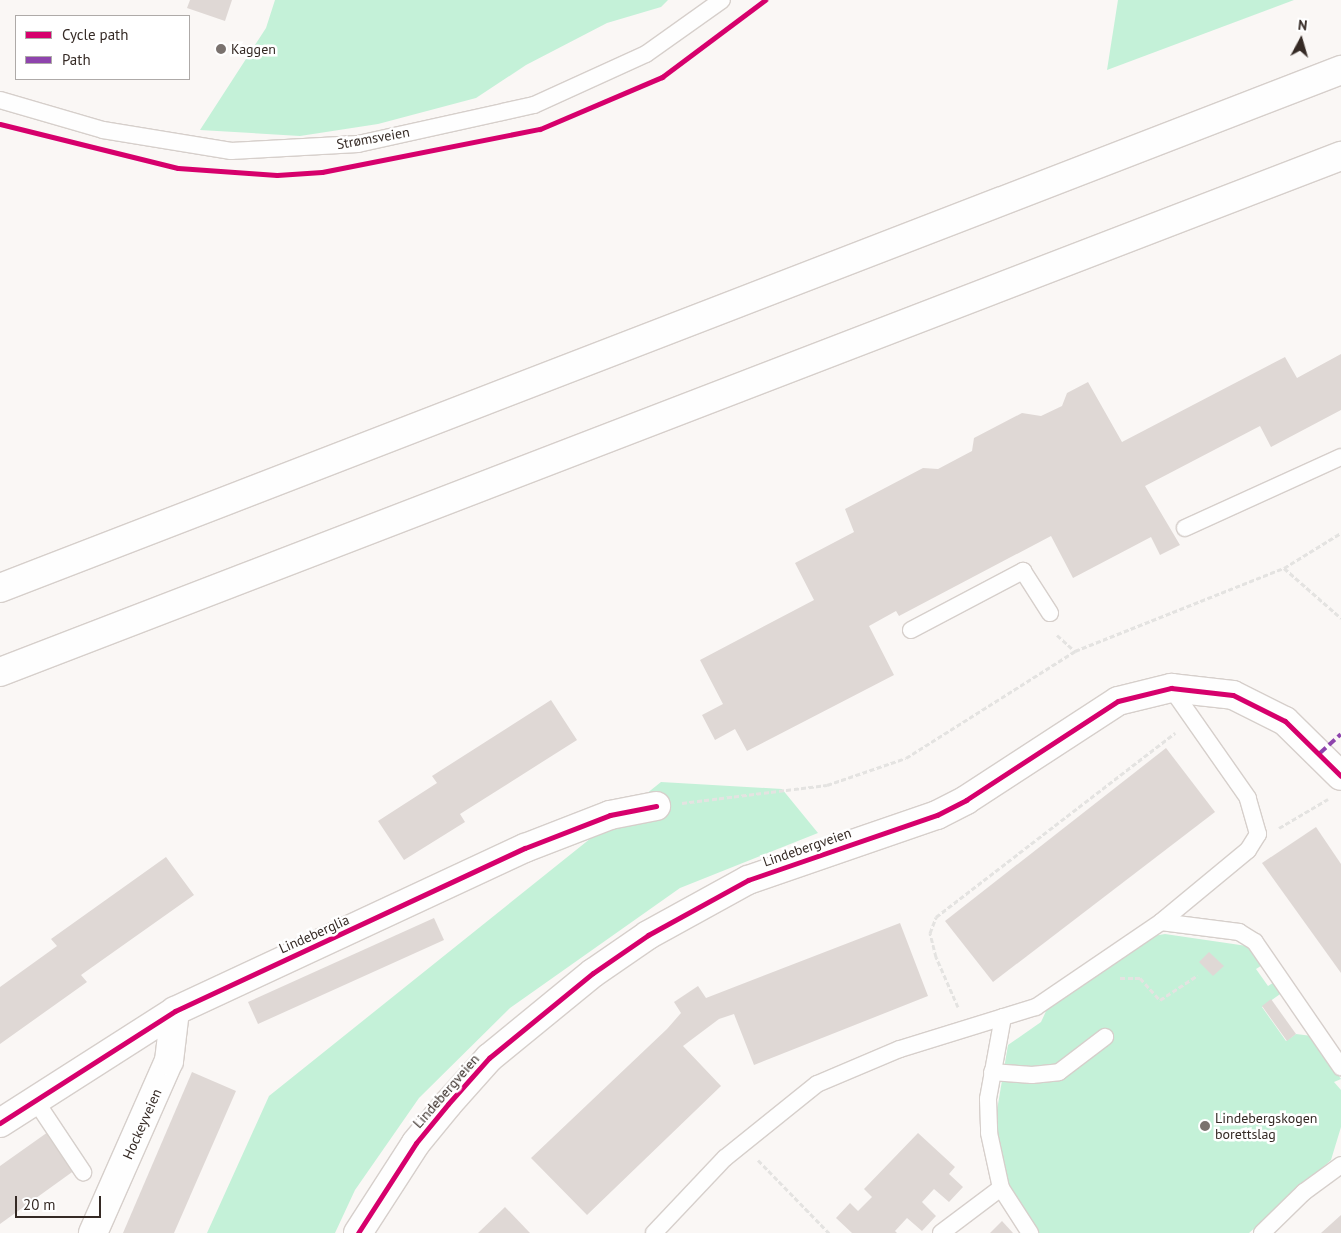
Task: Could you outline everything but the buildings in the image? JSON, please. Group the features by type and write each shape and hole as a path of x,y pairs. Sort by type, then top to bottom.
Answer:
{"main road":[{"path":"0,588 1341,70"},
{"path":"0,672 1341,156"},
{"name":"Lindebergveien","path":"358,1233 416,1143 490,1058 535,1018 648,935 773,870 937,815 994,782 1096,712 1118,701 1171,688 1207,689 1261,706 1285,721 1337,786"},
{"name":"Lindeberglia","path":"0,1123 175,1011 525,848 610,816 656,806"},
{"name":"Hockeyveien","path":"93,1233 169,1061 175,1011"}],"lane":[{"name":"Strømsveien","path":"0,100 103,130 231,151 358,144 534,105 646,54 722,0"},
{"path":"1185,528 1341,458"},
{"path":"911,630 1024,571 1050,613"},
{"path":"654,1233 742,1144 817,1084 900,1049 1036,1007 1161,922 1224,872 1258,834 1248,798 1192,721 1171,688"},
{"path":"1161,922 1239,932 1255,942 1341,1067"},
{"path":"1004,1017 992,1072 989,1133 1002,1188 1030,1233"},
{"path":"992,1072 1032,1075 1059,1072 1105,1037"},
{"path":"35,1100 83,1172"},
{"path":"1262,1233 1304,1192 1341,1165"},
{"path":"941,1233 1002,1188"}],"path":[{"path":"656,806 827,785 866,774 906,758 1075,651 1284,568 1341,533"},
{"path":"1284,568 1341,618"},
{"path":"1059,637 1075,651"},
{"path":"960,1012 936,957 930,934 936,917 1192,721"},
{"path":"1258,834 1273,832 1337,786"},
{"path":"1080,978 1140,978 1160,1000 1198,975"},
{"path":"742,1144 829,1233"}],"green space":[{"path":"275,0 668,0 661,7 607,23 526,65 476,98 378,124 300,136 200,130 266,28"},
{"path":"1118,0 1294,0 1107,70"},
{"path":"661,782 782,789 818,833 680,888 510,1008 419,1098 355,1190 335,1233 207,1233 269,1096"},
{"path":"1165,934 1247,946 1264,964 1256,969 1268,986 1276,981 1283,992 1262,1007 1286,1041 1296,1034 1312,1036 1341,1079 1334,1082 1341,1090 1341,1127 1331,1160 1249,1233 1036,1233 1005,1177 994,1128 1008,1045 1041,1022 1047,1009 1153,936"}],"marked path":[{"path":"1320,753 1341,734"}],"cycle path":[{"path":"0,124 178,168 277,175 322,172 540,129 662,77 765,0"},
{"path":"358,1233 416,1143 489,1058 593,973 648,935 748,880 937,815 966,800 1118,701 1171,688 1233,695 1285,721 1341,776"},
{"path":"0,1123 175,1011 525,848 610,815 656,806"}],"place":[{"name":"Kaggen","path":"221,49"},
{"name":"Lindebergskogen borettslag","path":"1205,1126"}]}
